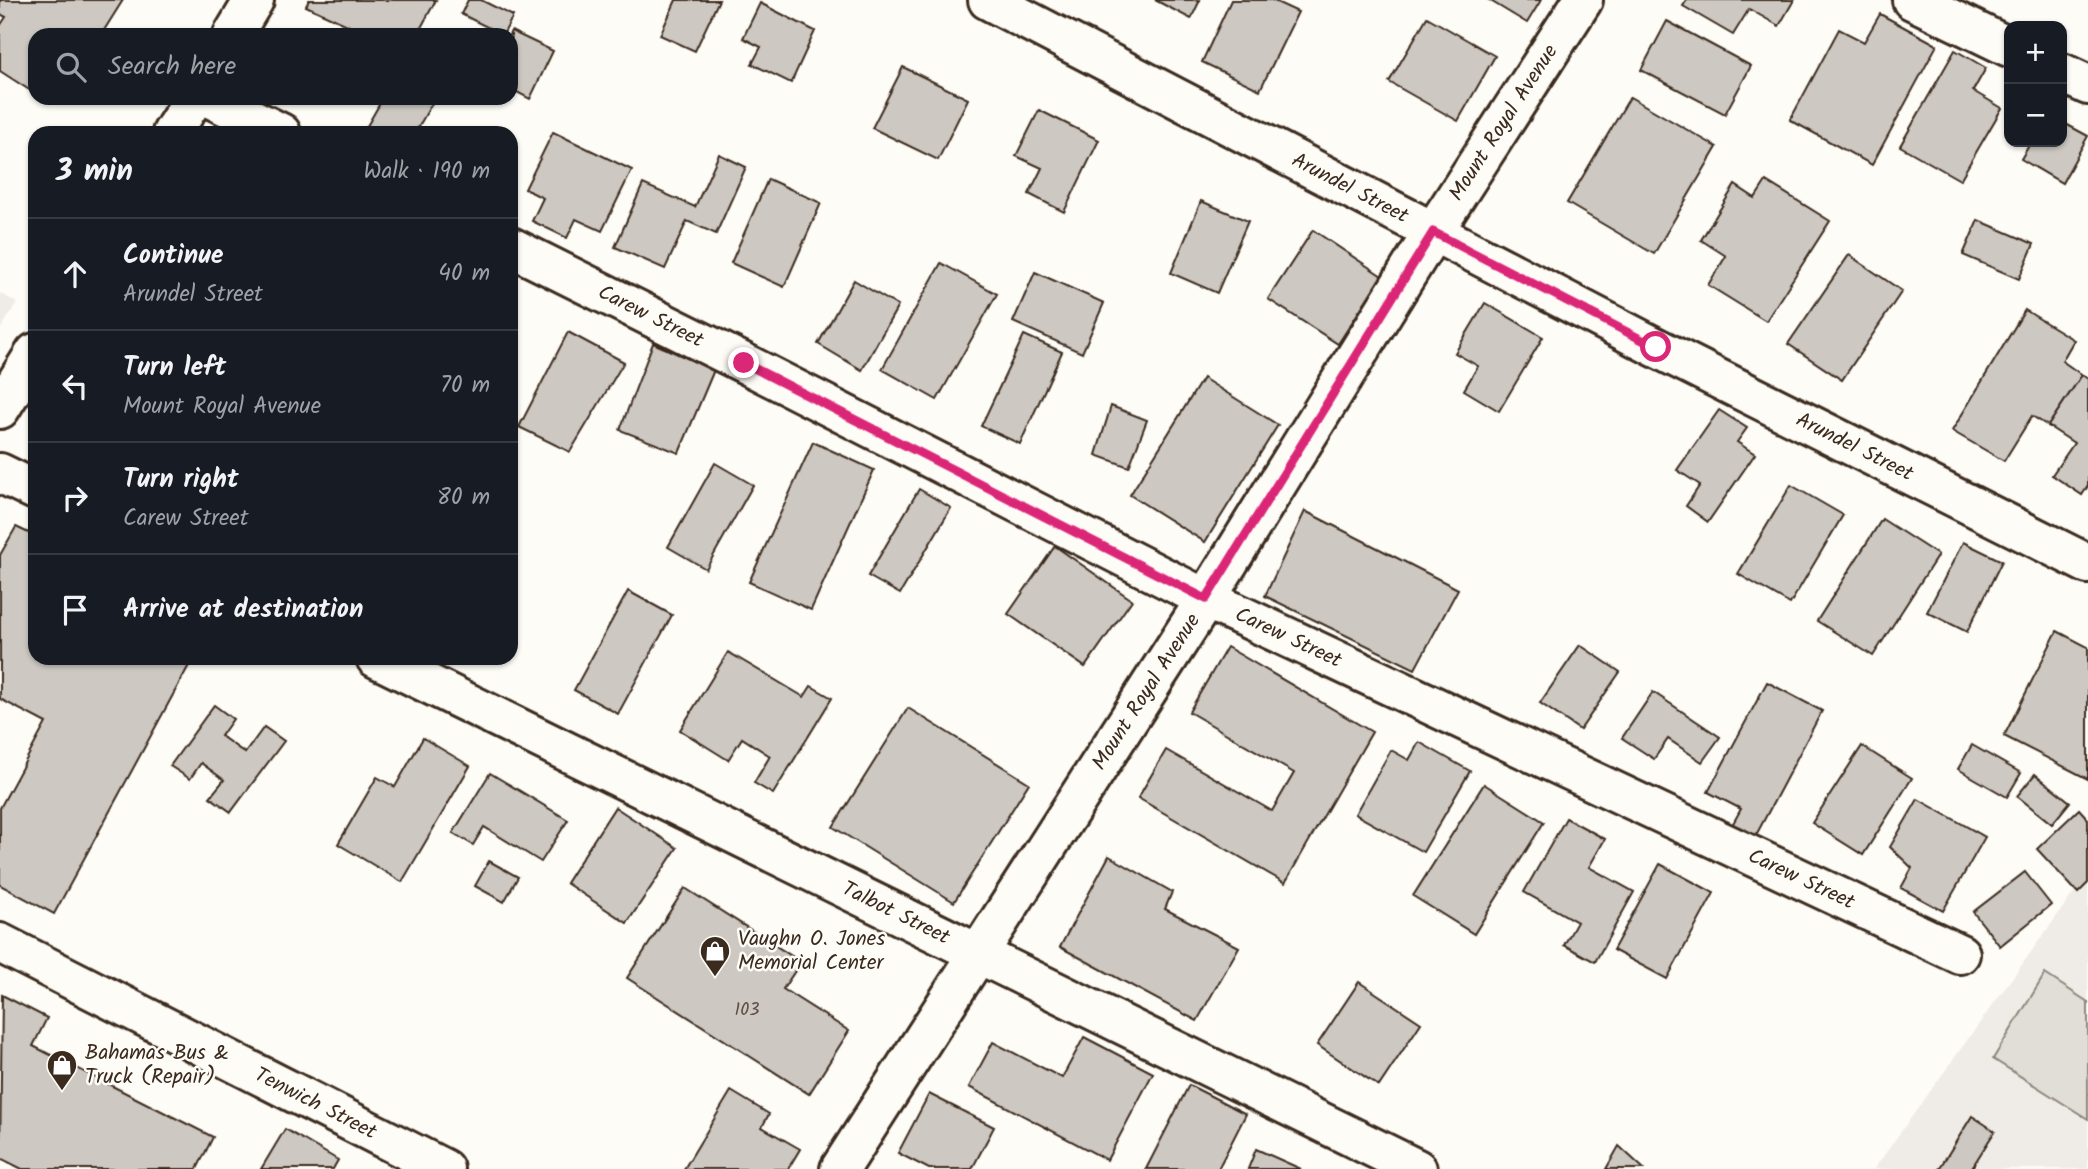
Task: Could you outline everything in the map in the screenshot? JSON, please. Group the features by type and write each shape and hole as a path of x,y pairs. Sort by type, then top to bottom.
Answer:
{"street":[{"path":"237,28 254,0"},
{"name":"Arundel Street","path":"988,0 1656,347 2088,564"},
{"name":"Mount Royal Avenue","path":"841,1169 1206,599 1433,232 1583,0"},
{"path":"1912,0 2004,45"},
{"path":"2067,75 2088,85"},
{"path":"176,126 190,105"},
{"path":"224,105 267,126"},
{"name":"Carew Street","path":"518,250 1206,599 1961,954"},
{"path":"0,409 28,364"},
{"path":"0,473 28,487"},
{"name":"Talbot Street","path":"390,665 1417,1169"},
{"name":"Tenwich Street","path":"0,943 444,1169"}],"shaded area":[{"path":"0,293 17,303 0,330"},
{"path":"2088,873 2088,1169 1874,1169"},
{"path":"2045,974 2088,1002 2088,1119 1993,1059"}],"building":[{"path":"0,0 123,0 105,28 28,28 28,89 0,71 0,26 6,17 0,14"},
{"path":"309,0 436,0 421,28 354,28 306,6"},
{"path":"468,0 481,0 513,16 507,28 489,28 461,14"},
{"path":"676,0 719,0 695,51 660,35"},
{"path":"1155,0 1200,0 1191,19"},
{"path":"1231,0 1272,0 1298,12 1260,90 1202,62"},
{"path":"1489,0 1541,0 1527,23"},
{"path":"1687,0 1794,0 1779,26 1749,9 1733,35 1683,6"},
{"path":"760,3 815,31 791,83 752,64 761,47 743,38"},
{"path":"1880,14 1937,45 1872,165 1790,120 1839,29 1864,42"},
{"path":"1427,17 1495,56 1458,121 1389,82"},
{"path":"1667,21 1751,66 1725,114 1641,70"},
{"path":"518,34 553,51 530,99 518,93"},
{"path":"1955,50 1986,68 1973,91 2002,108 1960,180 1900,146"},
{"path":"903,67 968,99 938,160 872,128"},
{"path":"1630,97 1717,147 1654,254 1567,203"},
{"path":"379,105 431,105 419,126 367,126"},
{"path":"1039,110 1099,140 1064,212 1029,194 1042,168 1016,156"},
{"path":"2067,125 2088,136 2062,183 2021,159 2028,147 2067,147"},
{"path":"553,132 632,170 602,231 576,219 567,238 532,221 543,198 525,189"},
{"path":"719,154 746,167 716,234 687,221 665,269 615,247 643,184 695,207"},
{"path":"768,179 821,203 784,287 731,263"},
{"path":"1766,181 1830,221 1766,321 1708,285 1726,256 1701,240 1735,185 1755,198"},
{"path":"1201,201 1248,221 1217,293 1171,273"},
{"path":"1978,220 2034,244 2019,279 1963,255"},
{"path":"1313,230 1382,276 1338,344 1268,299"},
{"path":"1849,255 1902,291 1842,380 1788,344"},
{"path":"941,263 997,294 937,400 882,369"},
{"path":"1035,272 1104,303 1082,353 1013,322"},
{"path":"854,280 898,306 862,370 818,344"},
{"path":"1485,303 1543,337 1499,411 1464,390 1478,366 1455,353"},
{"path":"2025,310 2074,340 2062,361 2082,375 2048,426 2032,416 2004,461 1952,431"},
{"path":"568,332 624,362 570,452 519,427"},
{"path":"1024,335 1062,352 1020,444 981,426"},
{"path":"653,343 714,370 679,453 620,430"},
{"path":"2082,375 2088,379 2088,486 2082,495 2052,475 2074,443 2048,426"},
{"path":"1203,378 1278,425 1205,542 1130,495"},
{"path":"1111,406 1147,420 1129,467 1096,455"},
{"path":"1719,410 1747,428 1737,442 1755,454 1708,522 1686,506 1700,485 1677,470"},
{"path":"813,442 874,470 811,610 749,582"},
{"path":"715,463 753,485 706,569 668,547"},
{"path":"1791,485 1843,515 1790,604 1738,574"},
{"path":"919,489 951,508 900,594 868,576"},
{"path":"1305,511 1458,589 1415,669 1265,596"},
{"path":"1882,519 1938,555 1873,656 1817,621"},
{"path":"16,527 28,533 28,665 189,665 54,914 0,885 0,808 46,723 0,699 0,555"},
{"path":"1963,542 2002,561 1967,632 1927,612"},
{"path":"1055,546 1132,600 1085,667 1008,614"},
{"path":"628,591 672,615 618,714 574,690"},
{"path":"2057,631 2088,647 2088,779 2004,736"},
{"path":"1580,645 1620,672 1580,730 1540,703"},
{"path":"1227,647 1372,732 1285,883 1138,798 1166,750 1272,811 1294,773 1189,712"},
{"path":"728,652 804,697 811,686 832,698 773,794 754,783 770,756 742,738 728,760 680,730"},
{"path":"1767,682 1822,711 1754,839 1731,827 1741,809 1708,792"},
{"path":"1653,692 1720,737 1702,762 1668,739 1654,759 1622,738"},
{"path":"214,705 233,719 221,736 245,753 264,727 284,741 231,812 210,797 224,780 201,763 190,779 170,766"},
{"path":"908,708 1029,783 954,902 833,827"},
{"path":"423,738 470,766 402,882 338,844 377,777 395,787"},
{"path":"1419,742 1470,771 1423,852 1355,814 1391,750 1409,760"},
{"path":"1972,745 2021,773 2007,797 1958,769"},
{"path":"1862,746 1912,778 1863,855 1812,823"},
{"path":"490,773 568,820 541,862 484,827 473,845 453,833"},
{"path":"2035,774 2070,802 2052,824 2017,796"},
{"path":"1484,784 1544,822 1474,934 1413,896"},
{"path":"1918,799 1985,837 1943,911 1901,888 1912,868 1890,847"},
{"path":"615,807 677,848 627,923 566,883"},
{"path":"2079,809 2088,819 2088,883 2078,893 2037,849"},
{"path":"1566,818 1605,839 1589,867 1634,892 1595,962 1564,945 1577,922 1524,892"},
{"path":"1109,856 1172,892 1165,909 1239,947 1197,1021 1060,947"},
{"path":"489,861 518,877 504,902 475,886"},
{"path":"1660,864 1714,893 1667,979 1613,950"},
{"path":"2025,872 2051,905 2000,946 1973,912"},
{"path":"685,888 801,962 783,989 849,1031 809,1094 627,978"},
{"path":"1359,982 1421,1023 1379,1086 1317,1045"},
{"name":"Bahamas Bus & Truck (Repair)","path":"2,995 47,1018 33,1046 213,1137 197,1169 22,1169 0,1158"},
{"path":"1084,1037 1153,1073 1107,1160 969,1087 993,1042 1062,1078"},
{"path":"1189,1085 1246,1114 1218,1169 1146,1169"},
{"path":"731,1091 769,1114 762,1127 800,1149 788,1169 684,1169"},
{"path":"929,1094 994,1127 972,1169 929,1169 898,1153"},
{"path":"1972,1116 1995,1131 1971,1169 1939,1169"},
{"path":"285,1129 338,1160 333,1169 261,1169"},
{"path":"1619,1146 1644,1169 1606,1169"},
{"path":"1256,1149 1301,1169 1248,1169"}],"place":[{"name":"Vaughn O. Jones Memorial Center","path":"715,978"},
{"name":"Bahamas Bus & Truck (Repair)","path":"62,1092"}],"route":[{"path":"744,363 1206,599 1433,232 1656,347"}]}
